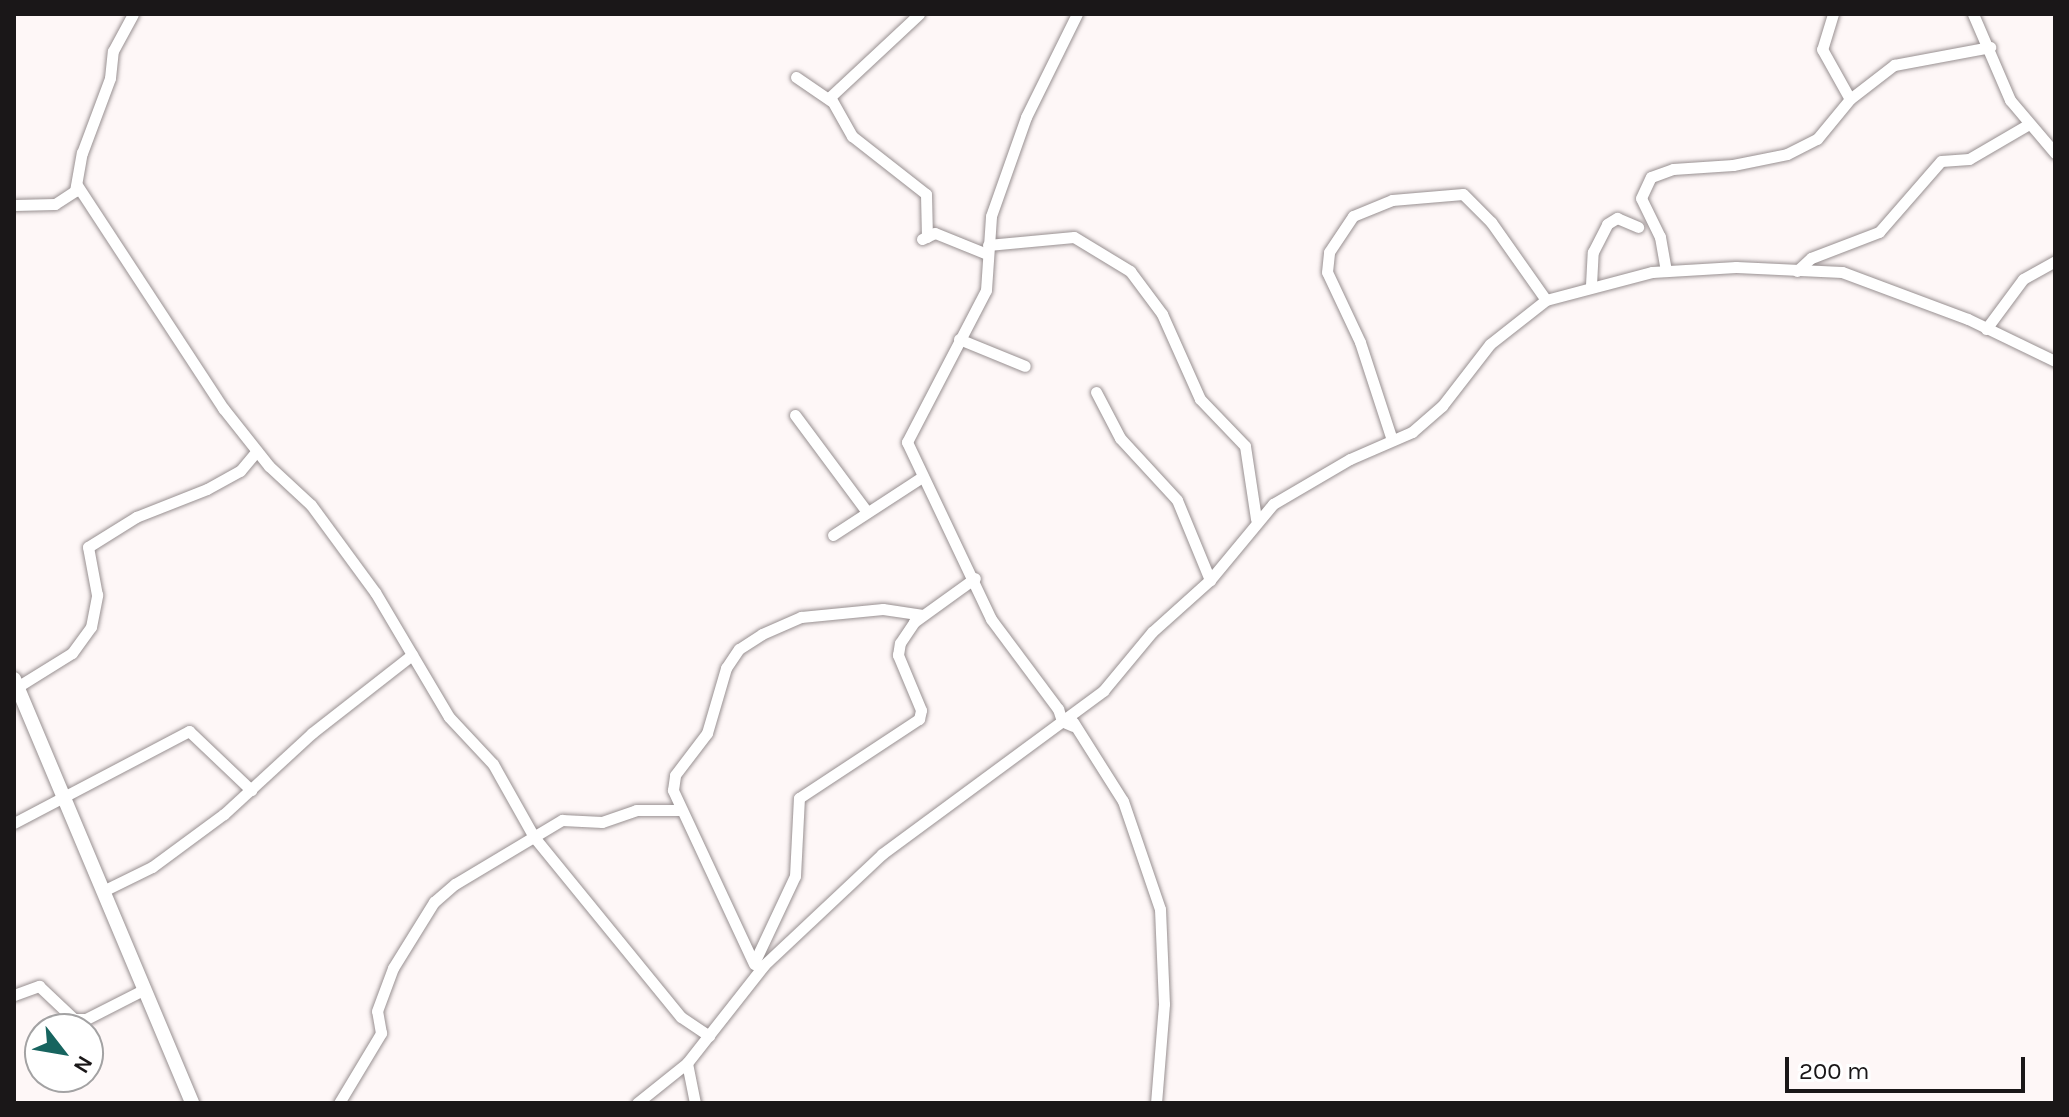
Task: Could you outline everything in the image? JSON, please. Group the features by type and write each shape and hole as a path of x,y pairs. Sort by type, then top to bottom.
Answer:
{"main road":[{"path":"15,686 65,799 141,991 192,1103"}],"street":[{"path":"66,201 77,185 113,51 133,14"},
{"path":"831,101 919,14"},
{"path":"1077,14 1026,117 991,216 986,290 908,436 908,447 975,578 991,619 1069,720 1123,801 1160,909 1164,1004 1156,1103"},
{"path":"1833,14 1822,49 1850,99"},
{"path":"1973,14 1990,47 2010,100 2055,153"},
{"path":"1666,271 1660,237 1641,198 1647,181 1673,169 1733,165 1787,154 1817,139 1850,99 1900,62 1990,47"},
{"path":"796,77 831,101 852,136 926,194 924,238 935,233 988,249 1074,237 1130,271 1162,314 1200,399 1245,446 1256,519"},
{"path":"1797,271 1811,258 1879,232 1941,161 1972,157 2029,124"},
{"path":"77,185 88,208 257,451 311,505 375,592 449,717 493,764 534,837 681,1017 709,1036"},
{"path":"1392,440 1360,342 1327,272 1329,252 1353,216 1392,200 1463,194 1478,206 1546,300"},
{"path":"14,205 66,201 88,208"},
{"path":"1591,285 1593,252 1607,224 1617,218 1638,227"},
{"path":"1986,329 2023,279 2055,261"},
{"path":"637,1103 687,1063 751,982 882,854 1069,720 1103,691 1152,632 1210,580 1256,519 1295,489 1427,420 1490,344 1546,300 1591,285 1666,271 1736,267 1857,276 2055,361"},
{"path":"959,339 1025,366"},
{"path":"1096,392 1120,438 1177,500 1210,580"},
{"path":"795,415 867,512"},
{"path":"15,686 72,653 91,627 97,595 88,547 136,517 207,489 252,461 257,451"},
{"path":"833,535 922,477"},
{"path":"751,982 754,964 795,876 802,793 858,763 879,742 919,719 921,710 898,655 906,630 975,578"},
{"path":"754,964 680,810 675,775 707,733 726,668 739,649 801,617 883,609 923,615"},
{"path":"103,891 152,867 251,790 312,733 412,655"},
{"path":"14,823 65,799 189,731 251,790"},
{"path":"339,1103 381,1033 380,996 434,902 467,875 562,820 602,822 636,810 680,810"},
{"path":"14,995 39,986 74,1019 86,1019 141,991"},
{"path":"687,1063 695,1103"}]}
